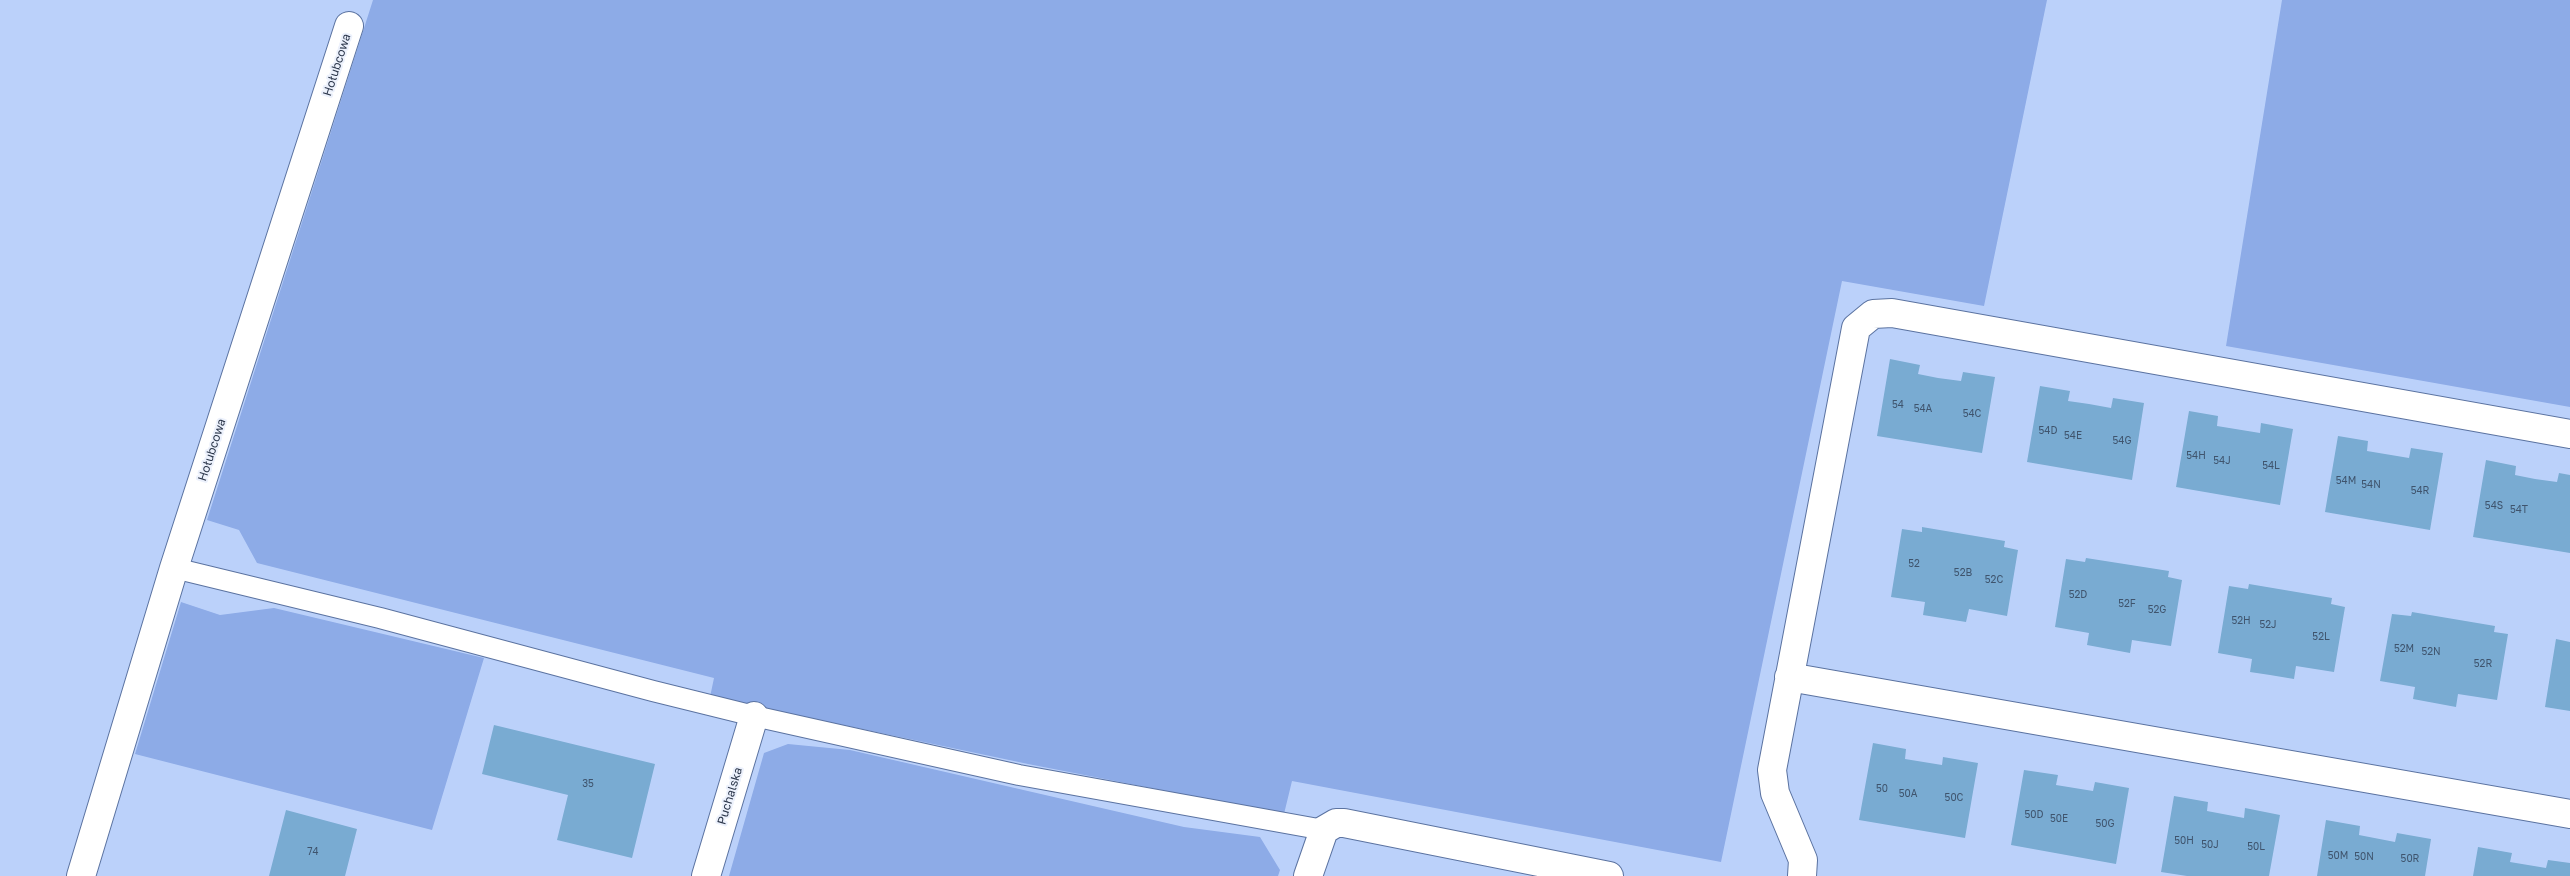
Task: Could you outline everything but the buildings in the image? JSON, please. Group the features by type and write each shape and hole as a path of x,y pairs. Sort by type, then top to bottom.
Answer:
{"street":[{"name":"Hołubcowa","path":"81,876 174,568 349,26"},
{"path":"1802,876 1803,860 1775,793 1772,770 1856,328 1873,314 1892,313 2570,434"},
{"path":"1789,677 2570,814"},
{"name":"Puchalska","path":"706,876 754,716"},
{"path":"1308,876 1324,830 1336,823 1344,823 1609,876"}],"lane":[{"path":"174,568 380,618 653,692 754,716 1019,775 1324,830"}],"shaded area":[{"path":"373,0 2047,0 1984,306 1842,281 1721,862 1292,781 1284,814 1028,764 710,697 714,678 257,563 239,530 207,520"},
{"path":"2282,0 2570,0 2570,407 2226,346"},
{"path":"181,602 220,615 274,608 484,658 432,830 135,754"},
{"path":"788,744 850,750 1184,827 1260,837 1280,870 1278,876 729,876 764,753"}]}
